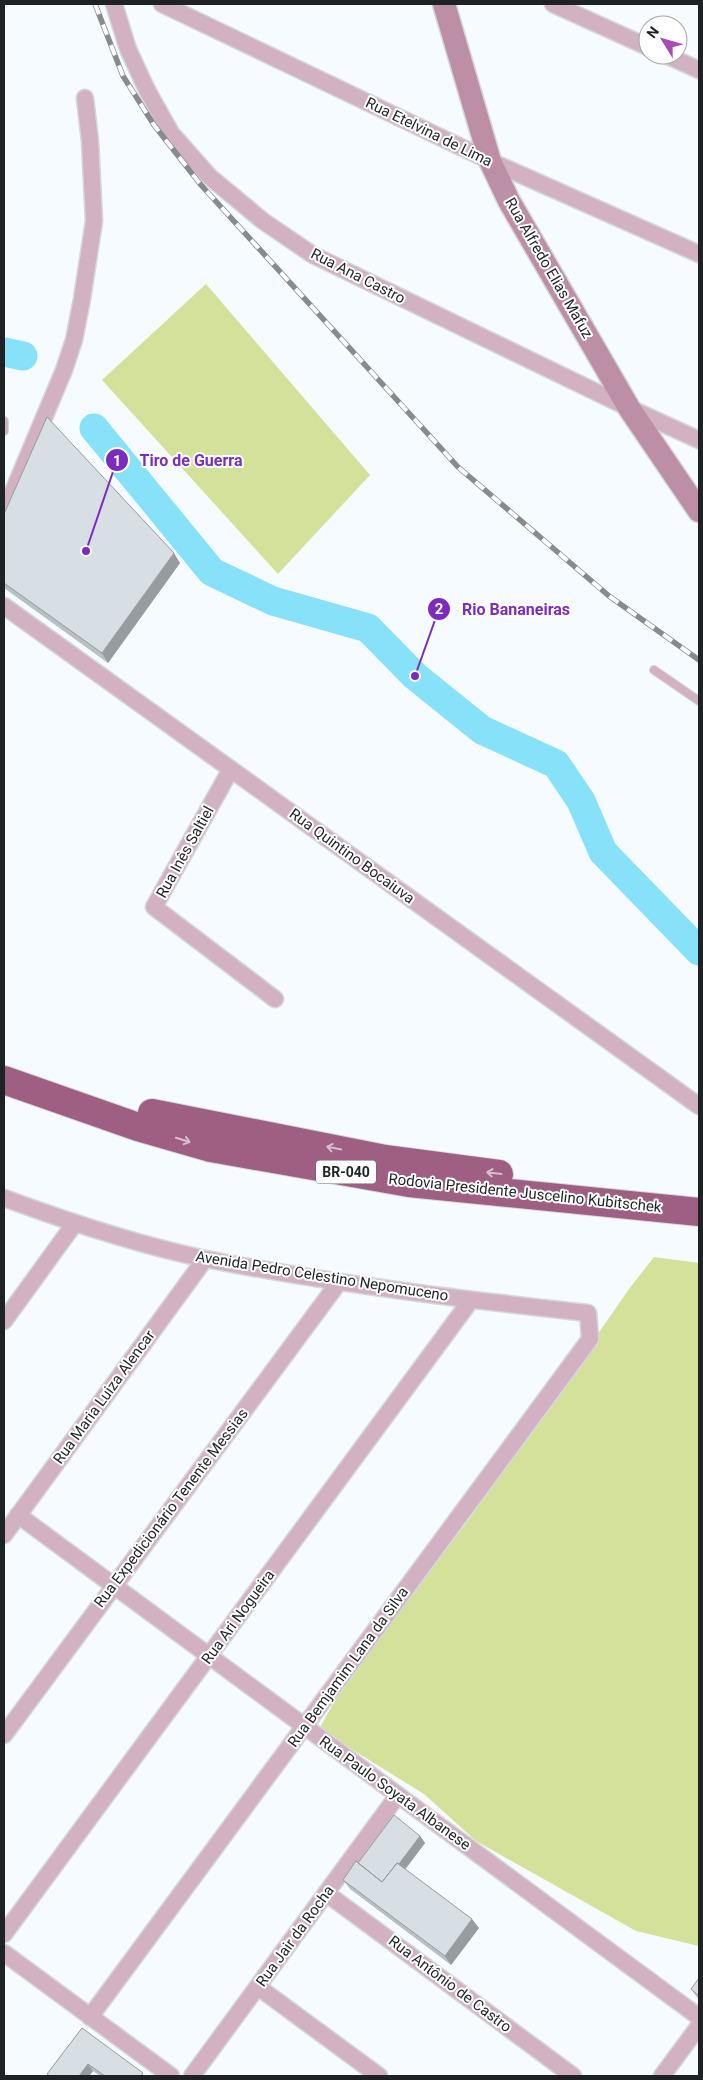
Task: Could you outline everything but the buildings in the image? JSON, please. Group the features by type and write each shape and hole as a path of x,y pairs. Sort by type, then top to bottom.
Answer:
{"highway":[{"name":"Rodovia Presidente Juscelino Kubitschek","path":"4,1064 44,1081 112,1103 178,1120 385,1159 547,1180 699,1195"},
{"name":"Rodovia Presidente Juscelino Kubitschek","path":"4,1080 138,1126 211,1148 409,1183 699,1212"}],"street":[{"name":"Rua Ana Castro","path":"114,4 128,49 147,90 171,133 210,177 263,221 313,255 699,440"},
{"name":"Rua Etelvina de Lima","path":"162,4 490,161 699,254"},
{"name":"Rua Alfredo Elias Mafuz","path":"444,4 490,161 509,201 630,408 699,511"},
{"path":"553,4 638,42"},
{"path":"4,513 64,370 74,340 94,221 90,142 85,98"},
{"name":"Rua Quintino Bocaiuva","path":"4,606 699,1106"},
{"name":"Rua Inês Saltiel","path":"231,769 154,907 275,999"},
{"name":"Avenida Pedro Celestino Nepomuceno","path":"4,1198 75,1224 205,1259 339,1282 471,1300 588,1313"},
{"path":"4,1320 75,1224"},
{"name":"Rua Maria Luiza Alencar","path":"4,1535 205,1259"},
{"name":"Rua Expedicionário Tenente Messias","path":"4,1735 339,1282"},
{"name":"Rua Ari Nogueira","path":"4,1934 471,1300"},
{"name":"Rua Bemjamim Lana da Silva","path":"90,2017 590,1339 588,1313"},
{"name":"Rua Paulo Soyata Albanese","path":"18,1515 699,2017"},
{"name":"Rua Jair da Rocha","path":"192,2076 398,1795"},
{"name":"Rua Antônio de Castro","path":"326,1893 573,2076"},
{"path":"4,1954 171,2076"},
{"path":"258,1986 380,2076"},
{"path":"662,2076 699,2026"}],"lane":[{"path":"4,421 4,431"},
{"path":"654,670 699,701"}],"green space":[{"path":"206,284 370,475 278,574 102,380"},
{"path":"654,1257 699,1263 699,1946 636,1931 476,1841 424,1794 319,1729 348,1677 470,1518 629,1289"}],"waterway":[{"path":"4,352 23,356"},
{"path":"94,428 212,572 273,601 368,628 415,676 482,730 556,764 581,801 603,852 699,951"}],"railway":[{"path":"95,4 123,76 154,125 201,185 458,467 609,596 699,660"}],"place":[{"name":"Tiro de Guerra","path":"86,551"},
{"name":"Rio Bananeiras","path":"415,676"}]}
